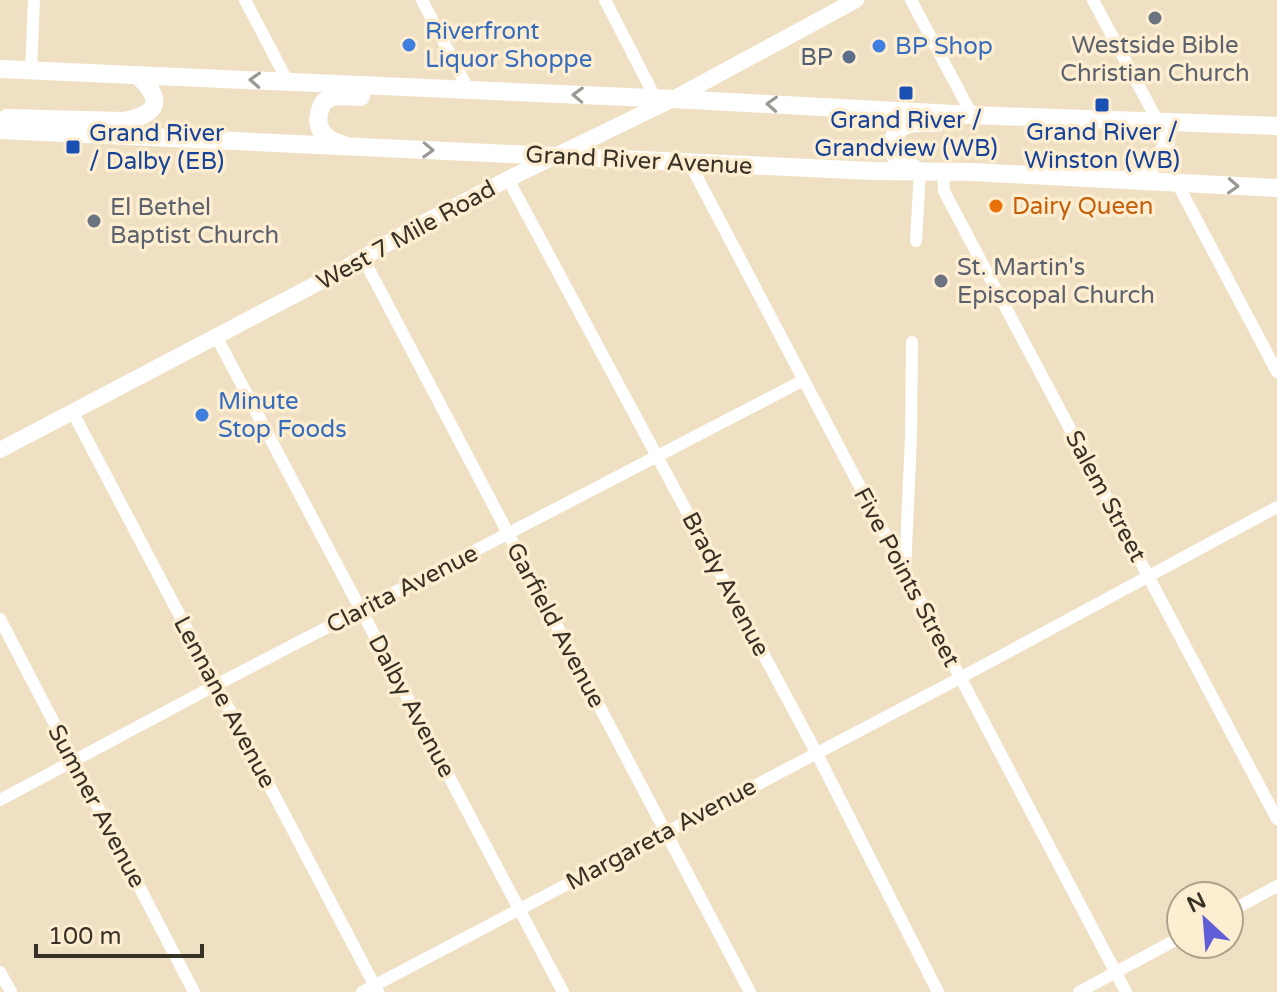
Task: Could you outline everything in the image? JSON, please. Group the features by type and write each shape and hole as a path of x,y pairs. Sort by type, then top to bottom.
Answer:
{"main road":[{"name":"West 7 Mile Road","path":"0,450 363,258 419,225 856,0"},
{"path":"0,69 972,115 1277,126"},
{"path":"0,118 123,121 141,118 154,105 154,95 137,75"},
{"path":"350,147 332,141 322,132 318,122 324,102 332,97 392,99 417,88"},
{"path":"920,171 901,162 895,155 892,141 896,132 913,123 954,123 972,115"},
{"path":"1133,179 1156,163 1163,154 1167,143 1158,122"},
{"name":"Grand River Avenue","path":"0,130 873,171 1133,179 1277,188"}],"street":[{"path":"31,71 34,0"},
{"path":"245,0 288,82"},
{"path":"422,0 469,91"},
{"path":"605,0 664,99"},
{"path":"911,0 972,115"},
{"path":"1093,0 1158,122"},
{"name":"Five Points Street","path":"689,162 1126,992"},
{"path":"916,241 920,171"},
{"name":"Salem Street","path":"943,171 944,191 1277,819"},
{"name":"Brady Avenue","path":"508,179 816,752 938,992"},
{"path":"1177,183 1277,372"},
{"name":"Garfield Avenue","path":"363,258 750,992"},
{"name":"Dalby Avenue","path":"216,336 563,992"},
{"path":"905,573 912,342"},
{"name":"Clarita Avenue","path":"0,800 804,380"},
{"name":"Lennane Avenue","path":"72,411 377,989"},
{"name":"Margareta Avenue","path":"362,992 377,989 518,908 960,678 1277,507"},
{"name":"Sumner Avenue","path":"0,619 194,992"},
{"path":"1245,903 1277,886"},
{"path":"1079,992 1165,946"},
{"path":"0,972 11,992"}],"place":[{"name":"Westside Bible Christian Church","path":"1155,18"},
{"name":"Riverfront Liquor Shoppe","path":"409,45"},
{"name":"BP Shop","path":"879,46"},
{"name":"BP","path":"849,57"},
{"name":"Grand River / Grandview (WB)","path":"906,93"},
{"name":"Grand River / Winston (WB)","path":"1102,105"},
{"name":"Grand River / Dalby (EB)","path":"73,147"},
{"name":"Dairy Queen","path":"996,206"},
{"name":"El Bethel Baptist Church","path":"94,221"},
{"name":"St. Martin's Episcopal Church","path":"941,281"},
{"name":"Minute Stop Foods","path":"202,415"}]}
